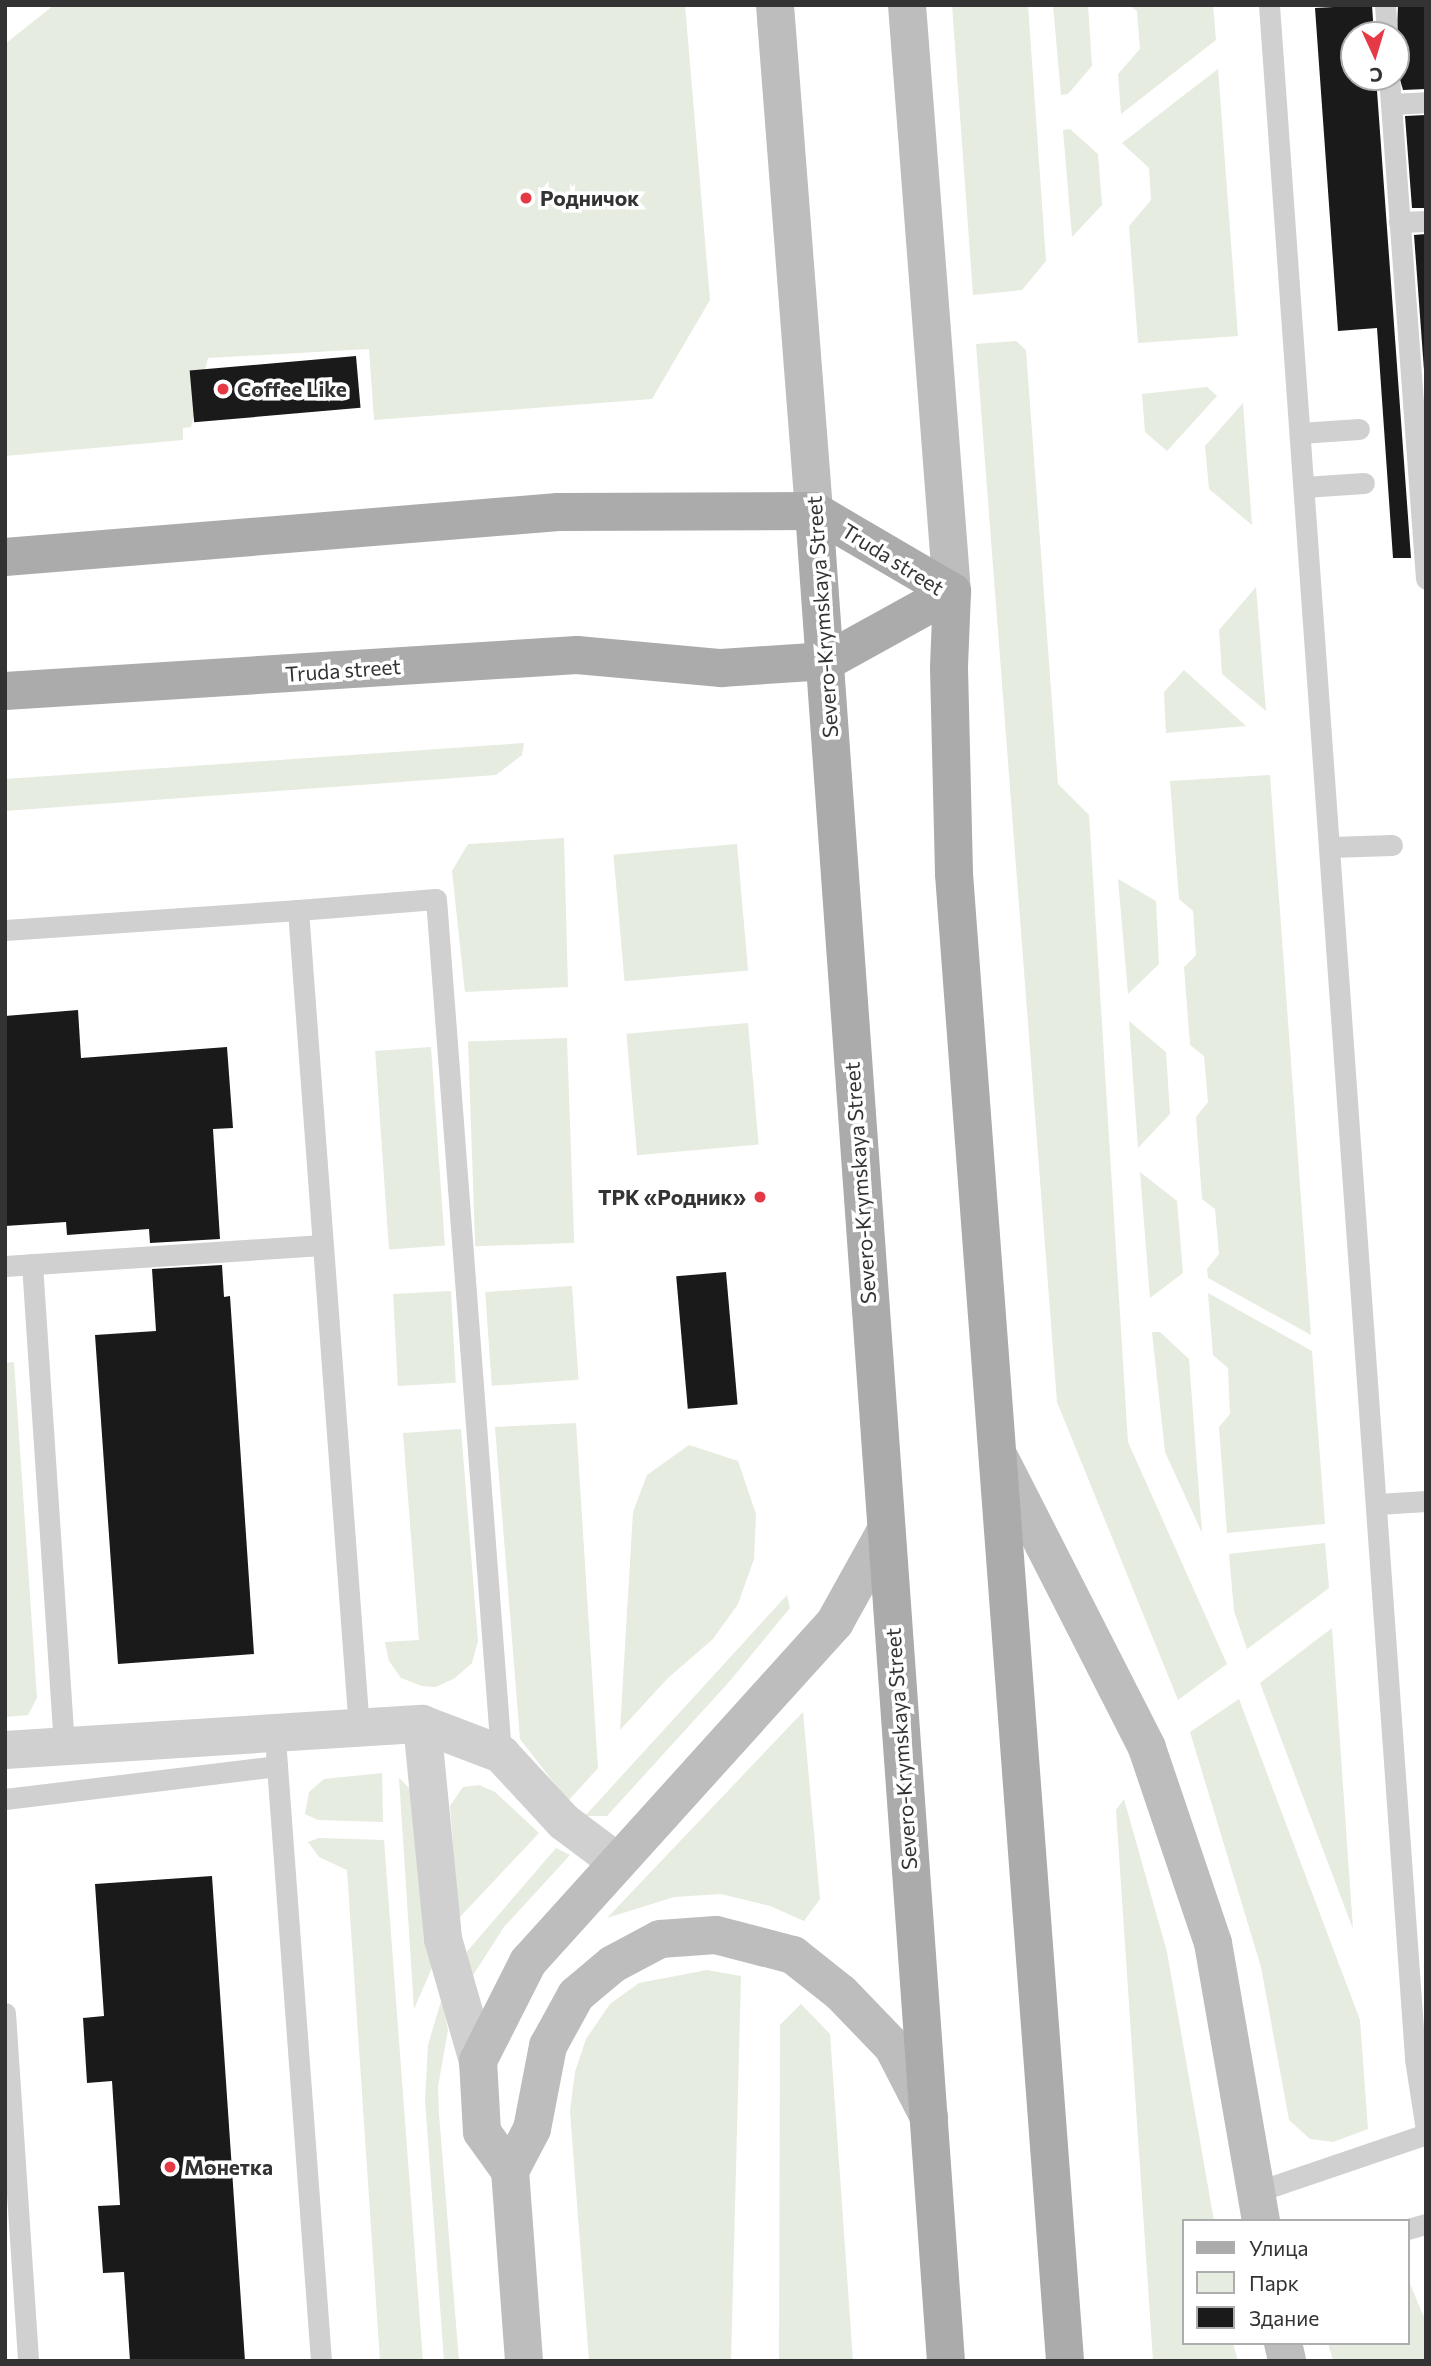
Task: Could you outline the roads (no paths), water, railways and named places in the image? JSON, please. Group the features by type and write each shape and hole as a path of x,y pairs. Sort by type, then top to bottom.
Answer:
{"main road":[{"path":"5,557 558,512 814,511"},
{"name":"Truda street","path":"814,511 952,592"},
{"name":"Severo-Krymskaya Street","path":"814,511 827,661 884,1534 946,2361"},
{"path":"952,592 949,668 954,874 1000,1459 1065,2361"},
{"name":"Truda street","path":"5,691 577,655 721,668 827,661 952,592"}],"street":[{"name":"Severo-Krymskaya Street","path":"775,5 814,511"},
{"path":"907,5 952,592"},
{"path":"1000,1459 1147,1748 1213,1943 1258,2206"},
{"path":"478,2061 528,1962 616,1861 835,1622 884,1534"},
{"path":"5,1751 64,1746 276,1750 359,1728 422,1724 501,1754 564,1822 616,1861"},
{"path":"422,1724 443,1939 478,2061 482,2132 510,2171 524,2361"},
{"path":"510,2171 532,2129 548,2046 576,1995 613,1964 660,1940 716,1935 793,1955 841,1993 893,2047 929,2117"}],"lane":[{"path":"1258,2206 1426,2132 1415,2059 1378,1504 1269,5"},
{"path":"1390,91 1399,222 1418,355 1426,579"},
{"path":"1391,104 1426,102"},
{"path":"1399,222 1426,220"},
{"path":"1300,433 1359,429"},
{"path":"1304,487 1364,483"},
{"path":"1331,847 1392,845"},
{"path":"5,930 436,899 501,1754"},
{"path":"298,910 359,1728"},
{"path":"5,1266 322,1245"},
{"path":"32,1264 64,1746"},
{"path":"1378,1504 1426,1502"},
{"path":"5,1799 276,1750 321,2361"},
{"path":"5,2013 28,2361"}],"place":[{"name":"Родничок","path":"526,198"},
{"name":"Coffee Like","path":"223,389"},
{"name":"ТРК «Родник»","path":"760,1197"},
{"name":"Монетка","path":"170,2167"}]}
